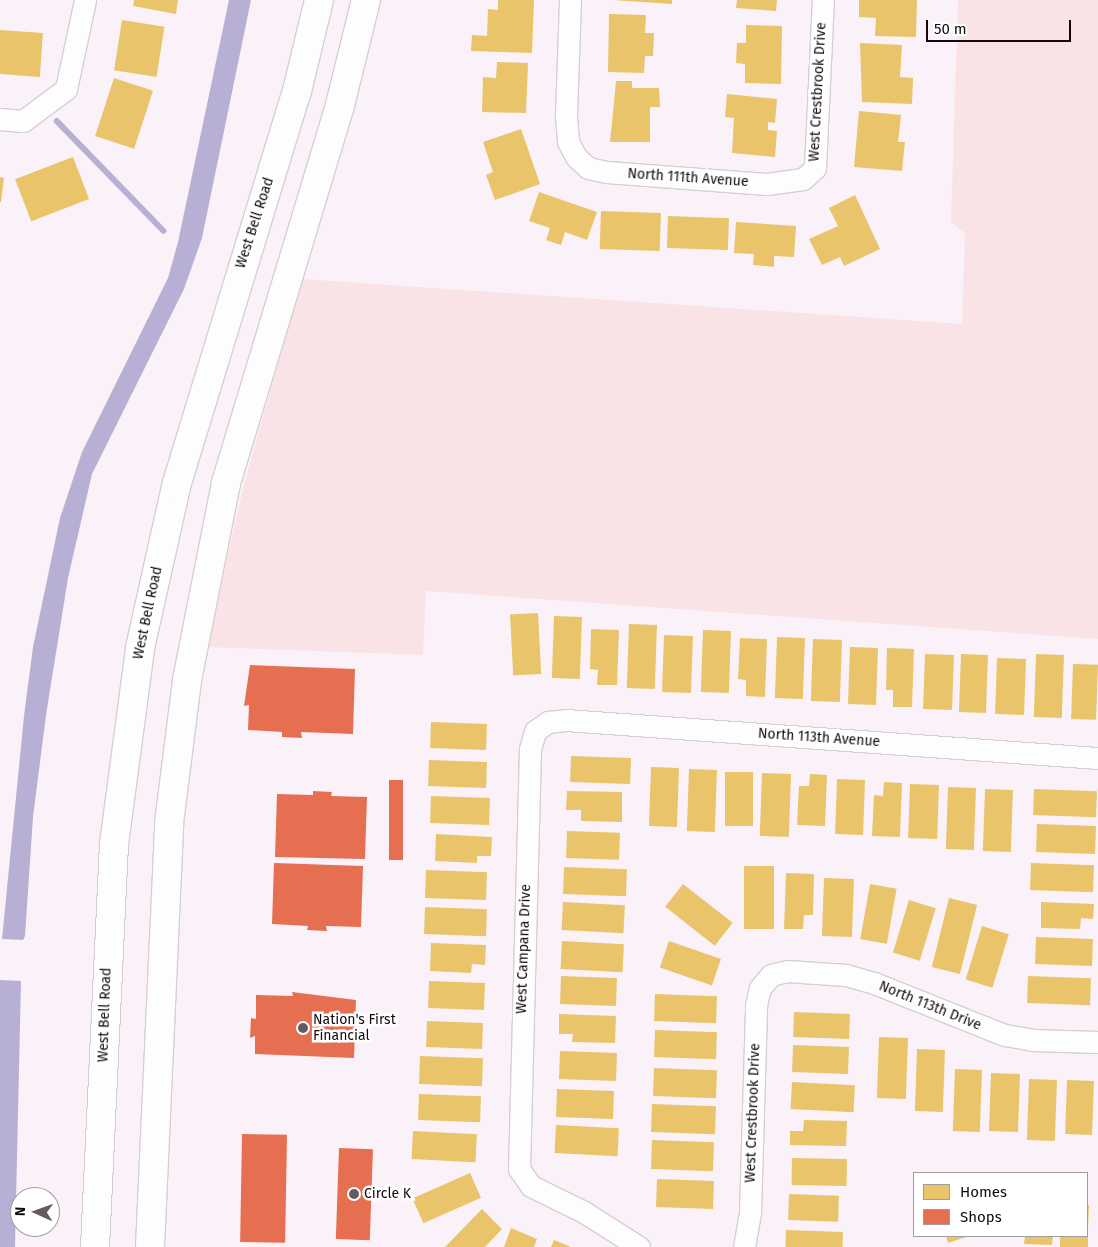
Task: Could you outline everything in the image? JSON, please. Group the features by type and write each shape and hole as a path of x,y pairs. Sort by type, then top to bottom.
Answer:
{"main road":[{"name":"West Bell Road","path":"95,1247 114,844 140,648 177,484 208,375 297,91 319,0"},
{"path":"150,1247 169,823 187,680 226,483 281,293 340,105 366,0"}],"street":[{"path":"0,119 23,121 66,89 85,0"},
{"name":"North 111th Avenue","path":"570,0 566,117 568,142 576,158 588,168 607,172 767,184 803,179"},
{"name":"West Crestbrook Drive","path":"803,179 815,168 818,146 822,0"},
{"name":"North 113th Avenue","path":"541,725 566,720 1098,758"},
{"name":"West Campana Drive","path":"541,725 535,732 530,749 518,1154 521,1176 531,1186 584,1212 639,1247"},
{"name":"North 113th Drive","path":"765,980 771,975 787,971 846,975 874,983 1005,1035 1032,1040 1098,1042"},
{"name":"West Crestbrook Drive","path":"744,1247 750,1212 756,1005 765,980"}],"shaded area":[{"path":"229,0 251,0 202,238 184,289 92,474 68,578 46,715 33,817 25,936 23,940 2,939 24,716 33,647 60,518 82,452 168,278 178,242"},
{"path":"958,0 1098,0 1098,639 426,591 423,655 207,647 243,488 302,279 962,324 965,233 951,222"},
{"path":"0,980 21,981 16,1187 10,1187 10,1237 15,1237 15,1247 0,1247"}],"building: Homes":[{"path":"134,0 178,0 176,14 133,6"},
{"path":"498,0 534,0 532,53 471,51 472,35 487,36 488,9 498,10"},
{"path":"613,0 672,0 672,4"},
{"path":"737,0 777,0 776,11 736,8"},
{"path":"859,0 917,0 916,37 875,36 876,18 859,17"},
{"path":"609,14 646,15 645,33 654,33 653,56 645,56 644,73 608,72"},
{"path":"122,20 164,27 156,77 114,70"},
{"path":"746,25 782,26 781,84 745,83 745,64 736,63 737,43 746,43"},
{"path":"0,30 43,33 40,77 0,74"},
{"path":"860,43 902,45 900,77 913,78 912,104 862,102"},
{"path":"497,62 528,63 526,113 482,112 483,77 496,78"},
{"path":"114,78 153,91 134,149 95,136"},
{"path":"616,81 632,81 632,88 659,88 660,107 650,107 650,142 610,142"},
{"path":"727,94 777,99 775,123 768,122 768,130 777,131 775,157 732,153 734,118 725,117"},
{"path":"859,111 901,115 898,142 905,142 902,171 854,167"},
{"path":"521,129 540,184 495,200 486,175 493,172 483,142"},
{"path":"73,157 89,199 31,221 15,179"},
{"path":"0,177 4,178 1,202 0,202"},
{"path":"539,192 597,212 587,240 565,232 561,245 546,240 550,228 529,221"},
{"path":"855,195 880,249 844,266 840,257 822,265 809,239 838,226 829,208"},
{"path":"601,211 661,213 660,251 600,249"},
{"path":"668,216 729,218 728,250 667,248"},
{"path":"736,222 796,226 794,257 774,256 774,267 753,265 754,254 734,253"},
{"path":"538,613 541,674 513,675 510,614"},
{"path":"554,616 582,617 580,679 552,678"},
{"path":"629,624 657,625 655,689 627,688"},
{"path":"591,629 619,630 617,685 597,685 598,670 590,669"},
{"path":"703,630 731,631 729,693 701,692"},
{"path":"664,635 693,636 691,693 662,692"},
{"path":"777,637 805,638 803,699 775,698"},
{"path":"740,638 767,639 765,697 746,696 746,680 738,679"},
{"path":"813,639 842,640 840,702 811,701"},
{"path":"850,647 878,648 876,705 848,704"},
{"path":"887,648 914,649 912,707 893,707 893,690 886,690"},
{"path":"925,654 954,655 952,710 923,709"},
{"path":"961,654 988,655 986,713 959,712"},
{"path":"1036,654 1064,655 1062,718 1034,717"},
{"path":"997,658 1026,659 1024,715 995,714"},
{"path":"1073,664 1098,665 1096,720 1071,719"},
{"path":"431,722 487,724 486,750 430,748"},
{"path":"571,756 631,758 630,784 570,782"},
{"path":"429,760 487,762 486,788 428,786"},
{"path":"651,767 679,768 677,827 649,826"},
{"path":"689,769 717,770 715,832 687,831"},
{"path":"725,772 753,772 753,826 725,826"},
{"path":"762,773 791,774 789,837 760,836"},
{"path":"810,774 827,775 825,826 797,825 799,786 809,786"},
{"path":"837,779 865,780 863,835 835,834"},
{"path":"884,782 902,783 900,837 872,836 874,795 883,796"},
{"path":"910,784 939,785 937,839 908,838"},
{"path":"948,787 976,788 974,850 946,849"},
{"path":"985,789 1013,790 1011,852 983,851"},
{"path":"1034,789 1097,791 1096,817 1033,815"},
{"path":"567,791 622,792 622,822 581,821 581,810 566,810"},
{"path":"431,796 490,798 489,825 430,823"},
{"path":"1037,824 1096,826 1095,854 1036,852"},
{"path":"567,831 620,833 619,860 566,858"},
{"path":"436,834 492,837 491,856 477,856 477,863 435,861"},
{"path":"1031,863 1094,865 1093,892 1030,890"},
{"path":"744,866 774,866 774,929 744,929"},
{"path":"564,867 627,869 626,896 563,894"},
{"path":"426,870 487,872 486,900 425,898"},
{"path":"786,873 814,874 813,915 804,915 803,929 784,929"},
{"path":"824,878 854,879 852,937 822,936"},
{"path":"683,884 733,923 715,946 665,907"},
{"path":"870,884 897,889 887,944 860,939"},
{"path":"949,898 977,905 960,974 932,967"},
{"path":"909,900 936,908 920,961 893,953"},
{"path":"563,902 625,905 623,933 562,930"},
{"path":"1041,902 1094,904 1093,919 1081,918 1080,929 1041,928"},
{"path":"425,907 487,909 486,936 424,934"},
{"path":"982,926 1009,934 992,988 966,980"},
{"path":"1036,937 1093,939 1092,966 1035,964"},
{"path":"562,941 624,944 622,972 561,969"},
{"path":"669,941 721,959 712,985 660,967"},
{"path":"431,943 486,945 485,965 472,964 471,973 430,971"},
{"path":"561,976 617,978 616,1006 560,1004"},
{"path":"1028,976 1091,978 1090,1005 1027,1003"},
{"path":"429,981 485,983 484,1010 428,1008"},
{"path":"655,994 717,996 716,1023 654,1021"},
{"path":"794,1012 850,1014 849,1039 793,1037"},
{"path":"559,1014 616,1016 615,1043 572,1042 573,1034 559,1034"},
{"path":"427,1021 483,1023 482,1049 426,1047"},
{"path":"655,1030 717,1032 716,1059 654,1057"},
{"path":"879,1037 908,1038 906,1099 877,1098"},
{"path":"793,1045 849,1047 848,1074 792,1072"},
{"path":"917,1049 945,1050 943,1112 915,1111"},
{"path":"560,1051 617,1053 616,1081 559,1079"},
{"path":"420,1056 483,1058 482,1086 419,1084"},
{"path":"654,1068 717,1070 716,1098 653,1096"},
{"path":"955,1069 982,1070 980,1132 953,1131"},
{"path":"991,1073 1020,1074 1018,1132 989,1131"},
{"path":"1029,1079 1057,1080 1055,1141 1027,1140"},
{"path":"1067,1080 1094,1081 1092,1135 1065,1134"},
{"path":"792,1082 855,1085 854,1112 791,1109"},
{"path":"557,1089 614,1091 613,1119 556,1117"},
{"path":"419,1094 481,1096 480,1122 418,1120"},
{"path":"652,1104 716,1106 715,1134 651,1132"},
{"path":"804,1120 847,1121 846,1146 790,1145 790,1131 803,1131"},
{"path":"556,1125 619,1128 617,1156 555,1153"},
{"path":"413,1131 477,1134 475,1162 412,1159"},
{"path":"652,1140 714,1142 713,1171 651,1169"},
{"path":"792,1158 847,1159 847,1186 792,1185"},
{"path":"470,1173 481,1198 423,1223 412,1199"},
{"path":"657,1179 714,1181 713,1209 656,1207"},
{"path":"789,1194 839,1196 838,1222 788,1220"},
{"path":"482,1209 502,1229 485,1247 445,1247"},
{"path":"511,1228 537,1239 534,1247 504,1247"},
{"path":"786,1230 843,1232 842,1247 785,1247"},
{"path":"946,1237 966,1237 948,1243"},
{"path":"1025,1237 1053,1237 1052,1245 1024,1244"},
{"path":"1060,1237 1088,1237 1088,1247 1060,1247"},
{"path":"554,1240 571,1247 551,1247"}],"building: Shops":[{"path":"250,665 355,669 353,734 301,732 302,738 282,737 282,732 248,730 249,705 244,706"},
{"path":"389,780 403,780 403,860 389,860"},
{"path":"313,791 332,792 331,796 367,797 365,859 275,857 277,794 313,795"},
{"path":"274,863 363,866 361,927 326,926 327,931 307,930 308,926 272,924"},
{"name":"Nation's First Financial","path":"292,992 356,1000 354,1058 255,1054 255,1036 250,1038 251,1018 256,1019 256,995 293,996"},
{"path":"242,1134 287,1135 285,1243 240,1242"},
{"name":"Circle K","path":"339,1148 373,1149 370,1240 336,1239"}],"waterway":[{"path":"57,121 164,231"}],"place":[{"name":"Nation's First Financial","path":"303,1028"},
{"name":"Circle K","path":"354,1194"}]}
